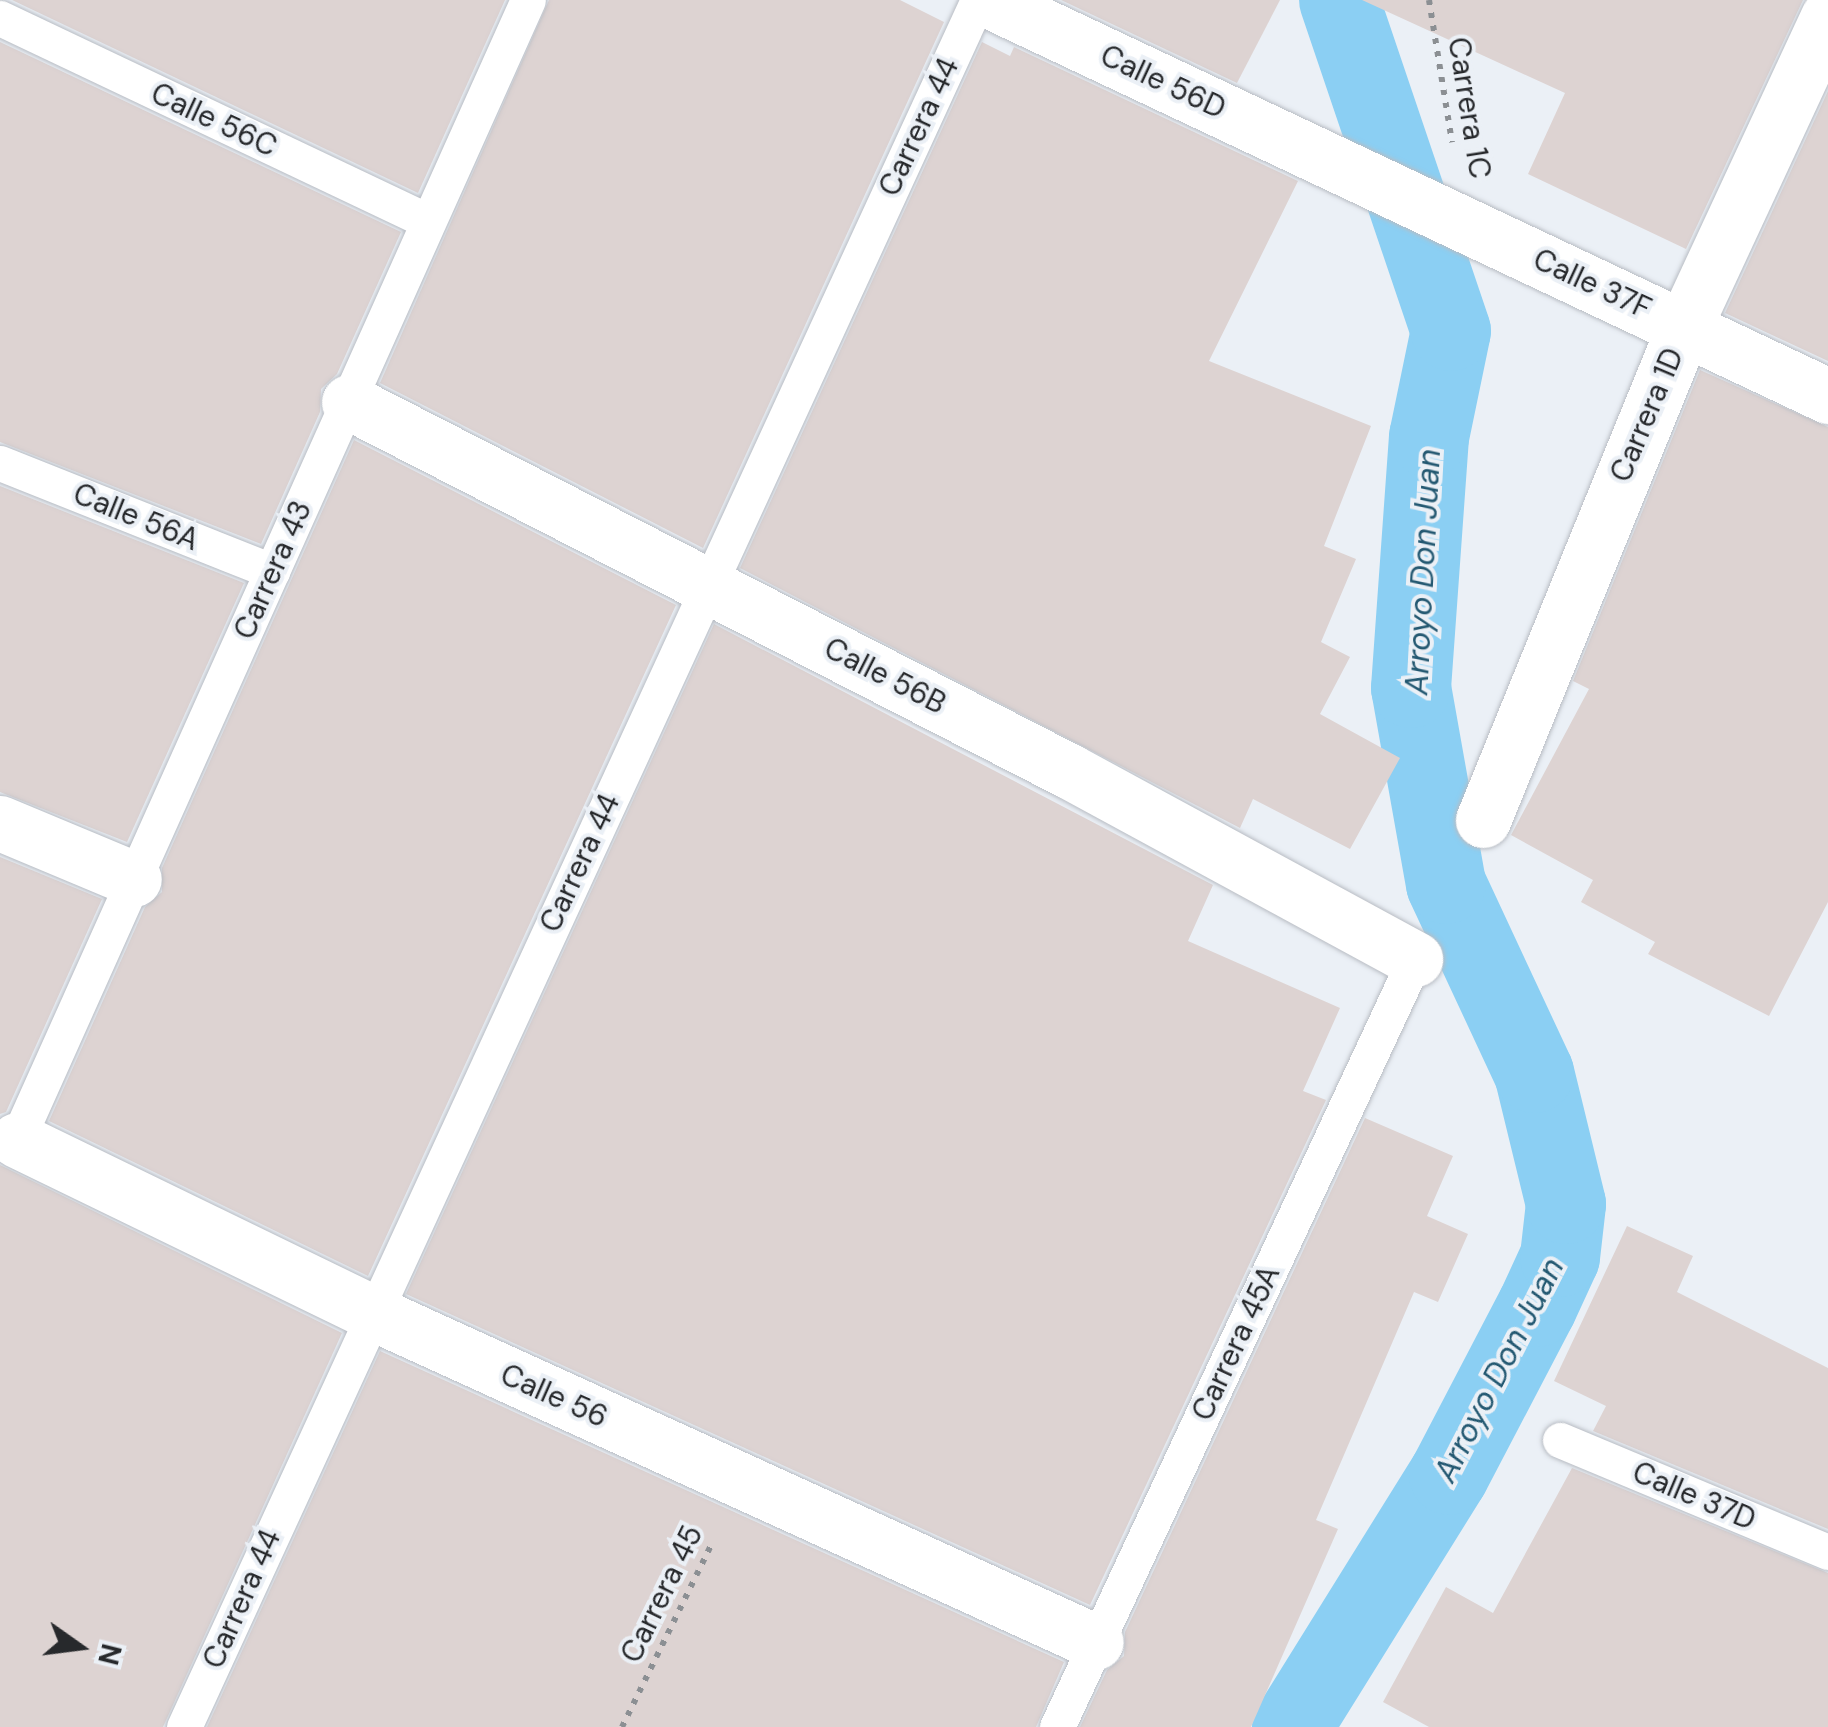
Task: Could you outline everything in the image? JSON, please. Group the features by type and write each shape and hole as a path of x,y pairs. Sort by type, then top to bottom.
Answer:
{"street":[{"name":"Calle 56D","path":"988,0 1465,224"},
{"name":"Carrera 1D","path":"1482,820 1684,327 1828,17"},
{"name":"Calle 37F","path":"1465,224 1828,396"},
{"name":"Calle 56B","path":"349,402 1069,771 1415,959"},
{"path":"0,823 134,879"},
{"name":"Calle 56","path":"17,1140 372,1313 1096,1642"}],"lane":[{"name":"Carrera 43","path":"17,1140 528,0"},
{"name":"Carrera 44","path":"184,1727 978,0"},
{"name":"Calle 56C","path":"0,18 427,221"},
{"name":"Calle 56A","path":"0,463 272,571"},
{"name":"Carrera 45A","path":"1057,1727 1415,959"},
{"name":"Calle 37D","path":"1560,1440 1828,1552"}],"path":[{"name":"Carrera 1C","path":"1429,0 1465,224"},
{"name":"Carrera 45","path":"622,1727 742,1481"}],"building":[{"path":"12,0 505,0 418,193"},
{"path":"549,0 900,0 944,22 703,548 380,383"},
{"path":"1061,0 1280,0 1237,83"},
{"path":"1362,0 1803,0 1686,249 1528,174 1565,93"},
{"path":"0,42 401,232 337,374 321,389 320,412 261,544 0,442"},
{"path":"982,42 1010,56 1014,47 1298,181 1209,361 1371,426 1324,546 1356,559 1321,642 1350,657 1320,714 1400,758 1350,849 1253,799 1240,828 740,568"},
{"path":"1828,91 1828,361 1725,313"},
{"path":"1700,370 1828,427 1828,902 1769,1016 1648,954 1655,942 1581,902 1593,880 1511,835 1589,689 1573,681"},
{"path":"354,440 676,605 368,1276 49,1121 145,907 162,892 162,868"},
{"path":"0,486 244,583 127,842 0,792"},
{"path":"714,624 1213,885 1188,941 1340,1008 1303,1091 1326,1100 1090,1605 406,1294"},
{"path":"0,857 102,899 6,1112 0,1114"},
{"path":"1365,1118 1453,1156 1427,1216 1468,1234 1438,1302 1414,1292 1316,1520 1338,1529 1251,1727 1080,1727 1107,1670 1124,1656 1125,1632"},
{"path":"0,1165 342,1333 163,1727 0,1727"},
{"path":"1627,1226 1693,1256 1677,1292 1828,1368 1828,1529 1593,1431 1606,1406 1554,1381"},
{"path":"380,1351 1064,1662 1036,1727 207,1727"},
{"path":"1572,1468 1828,1573 1828,1727 1429,1727 1383,1702 1446,1587 1493,1613"}],"waterway":[{"name":"Arroyo Don Juan","path":"1292,1727 1449,1475 1560,1257 1566,1204 1534,1073 1446,884 1411,688 1429,437 1451,331 1339,0"}]}
